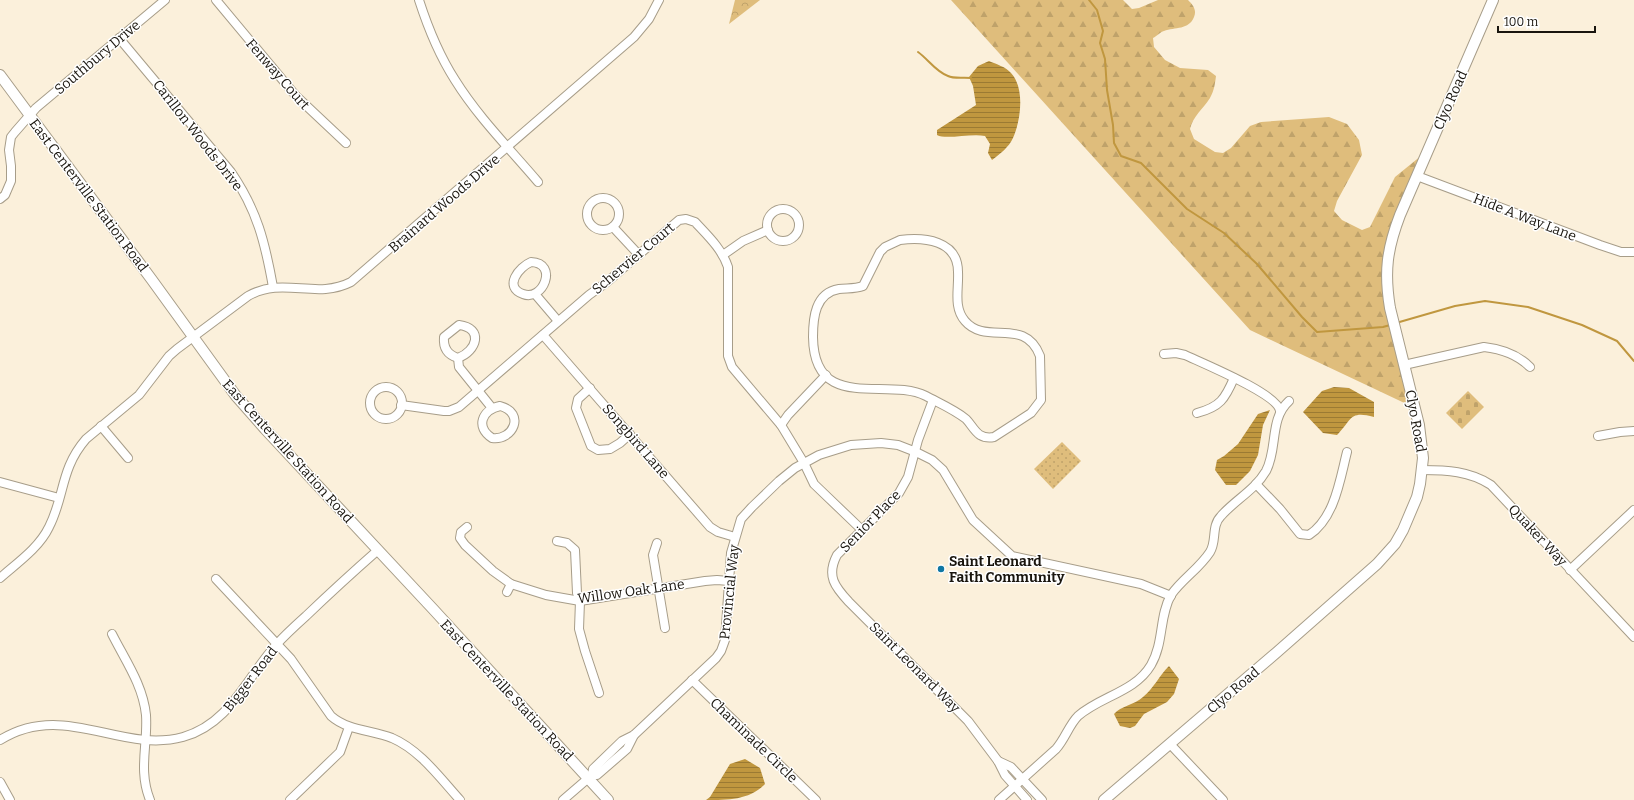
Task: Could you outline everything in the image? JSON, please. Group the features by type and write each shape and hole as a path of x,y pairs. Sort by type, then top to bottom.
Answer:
{"street":[{"name":"Southbury Drive","path":"0,199 5,194 11,181 11,166 8,150 12,137 36,108 165,0"},
{"name":"Fenway Court","path":"216,0 296,96 346,143"},
{"path":"419,0 430,33 455,81 471,103 538,182"},
{"name":"Brainard Woods Drive","path":"0,578 37,545 45,535 54,516 72,459 86,439 139,395 169,356 248,296 262,290 272,287 325,290 343,286 352,282 634,37 649,19 659,0"},
{"name":"Clyo Road","path":"1104,800 1276,653 1386,554 1404,530 1413,511 1417,497 1423,458 1419,425 1401,354 1387,289 1386,275 1389,246 1416,176 1493,0"},
{"name":"Carillon Woods Drive","path":"119,38 231,172 240,186 255,215 264,240 272,287"},
{"name":"East Centerville Station Road","path":"0,75 236,396 590,777 608,800"},
{"name":"Hide A Way Lane","path":"1416,176 1600,246 1621,252 1634,252"},
{"path":"600,197 609,198 616,203 618,207 618,220 613,227 599,230 588,221 587,208 600,197"},
{"name":"Schervier Court","path":"401,405 449,411 459,408 558,321 682,219 691,220 695,222 723,255 728,267 729,361 736,373 781,425 804,463 814,484 862,530"},
{"path":"613,227 638,255"},
{"path":"723,255 743,241 768,230"},
{"path":"907,240 934,241 946,246 952,252 957,262 958,304 962,316 966,322 982,331 1019,334 1034,343 1040,356 1041,400 1026,417 994,437 988,438 980,435 965,419 933,400 917,393 847,387 838,384 826,375 815,354 815,314 816,308 822,297 833,291 863,286 876,258 892,243 907,240"},
{"path":"531,262 539,264 543,267 547,276 545,284 535,294 521,294 515,287 514,283 514,279 518,272 526,264 531,262"},
{"path":"535,294 558,321"},
{"name":"Songbird Lane","path":"543,335 710,527 718,532 735,537"},
{"path":"1404,365 1484,347 1495,348 1511,353 1524,361 1530,367"},
{"path":"1164,354 1176,352 1185,355 1234,378 1277,404 1280,411"},
{"path":"458,358 459,367 492,408"},
{"path":"781,425 788,415 826,375"},
{"path":"1197,413 1209,410 1221,402 1234,378"},
{"path":"590,388 578,399 576,408 592,446 598,450 610,449 630,434"},
{"name":"Senior Place","path":"832,575 833,563 837,556 899,493 908,477 916,452 918,440 933,400"},
{"path":"999,800 1056,749 1063,740 1072,723 1079,716 1088,709 1132,685 1143,676 1151,665 1157,654 1164,615 1171,596 1182,582 1209,554 1212,547 1215,526 1220,517 1256,484 1268,466 1280,411 1289,401"},
{"path":"500,406 510,410 514,418 515,422 512,429 501,438 492,438 488,435 483,426 484,417 492,408 500,406"},
{"path":"101,426 128,458"},
{"path":"1598,436 1634,431"},
{"name":"Provincial Way","path":"590,777 592,769 622,741 634,735 716,658 721,650 725,640 731,553 741,520 752,506 795,468 819,455 851,445 881,443 892,444 916,452 932,460 943,470 973,520 1012,556 1141,584 1171,596"},
{"path":"1256,484 1280,509 1300,534 1309,535 1320,526 1331,507 1347,452"},
{"name":"Quaker Way","path":"1422,470 1459,472 1482,479 1497,491 1634,637"},
{"path":"0,482 59,498"},
{"path":"1570,570 1634,510"},
{"name":"Willow Oak Lane","path":"467,526 461,532 460,538 465,545 493,571 511,584 546,596 580,601 706,580 729,581"},
{"path":"557,541 567,543 575,550 577,593 580,601 580,629 585,651 599,693"},
{"path":"656,543 653,555 665,628"},
{"name":"Bigger Road","path":"0,740 24,730 37,727 61,725 74,726 146,740 168,740 184,737 202,729 215,721 235,702 277,644 378,550"},
{"name":"Saint Leonard Way","path":"832,575 833,582 838,591 968,721 998,761 1004,775 1027,800"},
{"path":"216,578 300,670 331,716 349,727 392,738 412,749 460,800"},
{"path":"507,592 511,584"},
{"path":"112,634 131,668 142,694 146,714 146,740 143,771 150,800"},
{"name":"Chaminade Circle","path":"692,680 816,800"},
{"path":"290,800 340,752 349,727"},
{"path":"1170,744 1223,800"},
{"name":"Saint Leonard Way","path":"998,761 1011,767 1042,800"},
{"path":"563,800 590,777"},
{"path":"0,782 10,800"}],"green space":[{"path":"735,0 760,0 729,24"},
{"path":"951,0 1123,0 1132,9 1139,8 1158,0 1188,0 1195,10 1192,21 1185,26 1168,30 1153,38 1154,47 1165,60 1180,68 1208,70 1216,76 1211,95 1191,124 1190,129 1194,139 1215,152 1223,153 1231,148 1250,126 1261,122 1329,117 1347,124 1359,140 1362,155 1337,201 1334,211 1342,220 1362,230 1370,227 1395,177 1427,151 1400,215 1386,275 1415,408 1250,330"},
{"path":"1468,391 1484,407 1462,429 1446,413"},
{"path":"1062,442 1081,461 1053,489 1034,469"}],"shaded area":[{"path":"989,61 1004,67 1011,73 1015,79 1020,95 1020,113 1013,138 1007,147 992,160 988,153 990,144 985,136 973,135 946,137 937,135 937,130 976,105 973,86 969,77 978,66"},
{"path":"1334,387 1349,388 1374,402 1374,417 1366,415 1355,416 1337,435 1323,433 1303,412 1322,391"},
{"path":"1270,410 1263,425 1258,455 1250,471 1236,485 1226,485 1215,470 1217,460 1238,444 1258,414"},
{"path":"1169,666 1179,679 1174,694 1167,702 1144,714 1135,726 1130,728 1120,726 1114,714 1120,709 1143,697"},
{"path":"745,759 760,768 765,784 752,793 738,798 706,800 710,797 730,764"}],"waterway":[{"path":"1089,0 1097,10 1103,31 1100,43 1105,59 1107,90 1113,125 1114,143 1121,156 1141,163 1187,209 1224,233 1257,264 1302,317 1317,332 1383,327 1390,325"},
{"path":"918,52 936,68 950,77 971,78"},
{"path":"1396,323 1455,306 1485,301 1528,307 1582,325 1617,341 1634,361"}],"place":[{"name":"Saint Leonard Faith Community","path":"941,569"}]}
